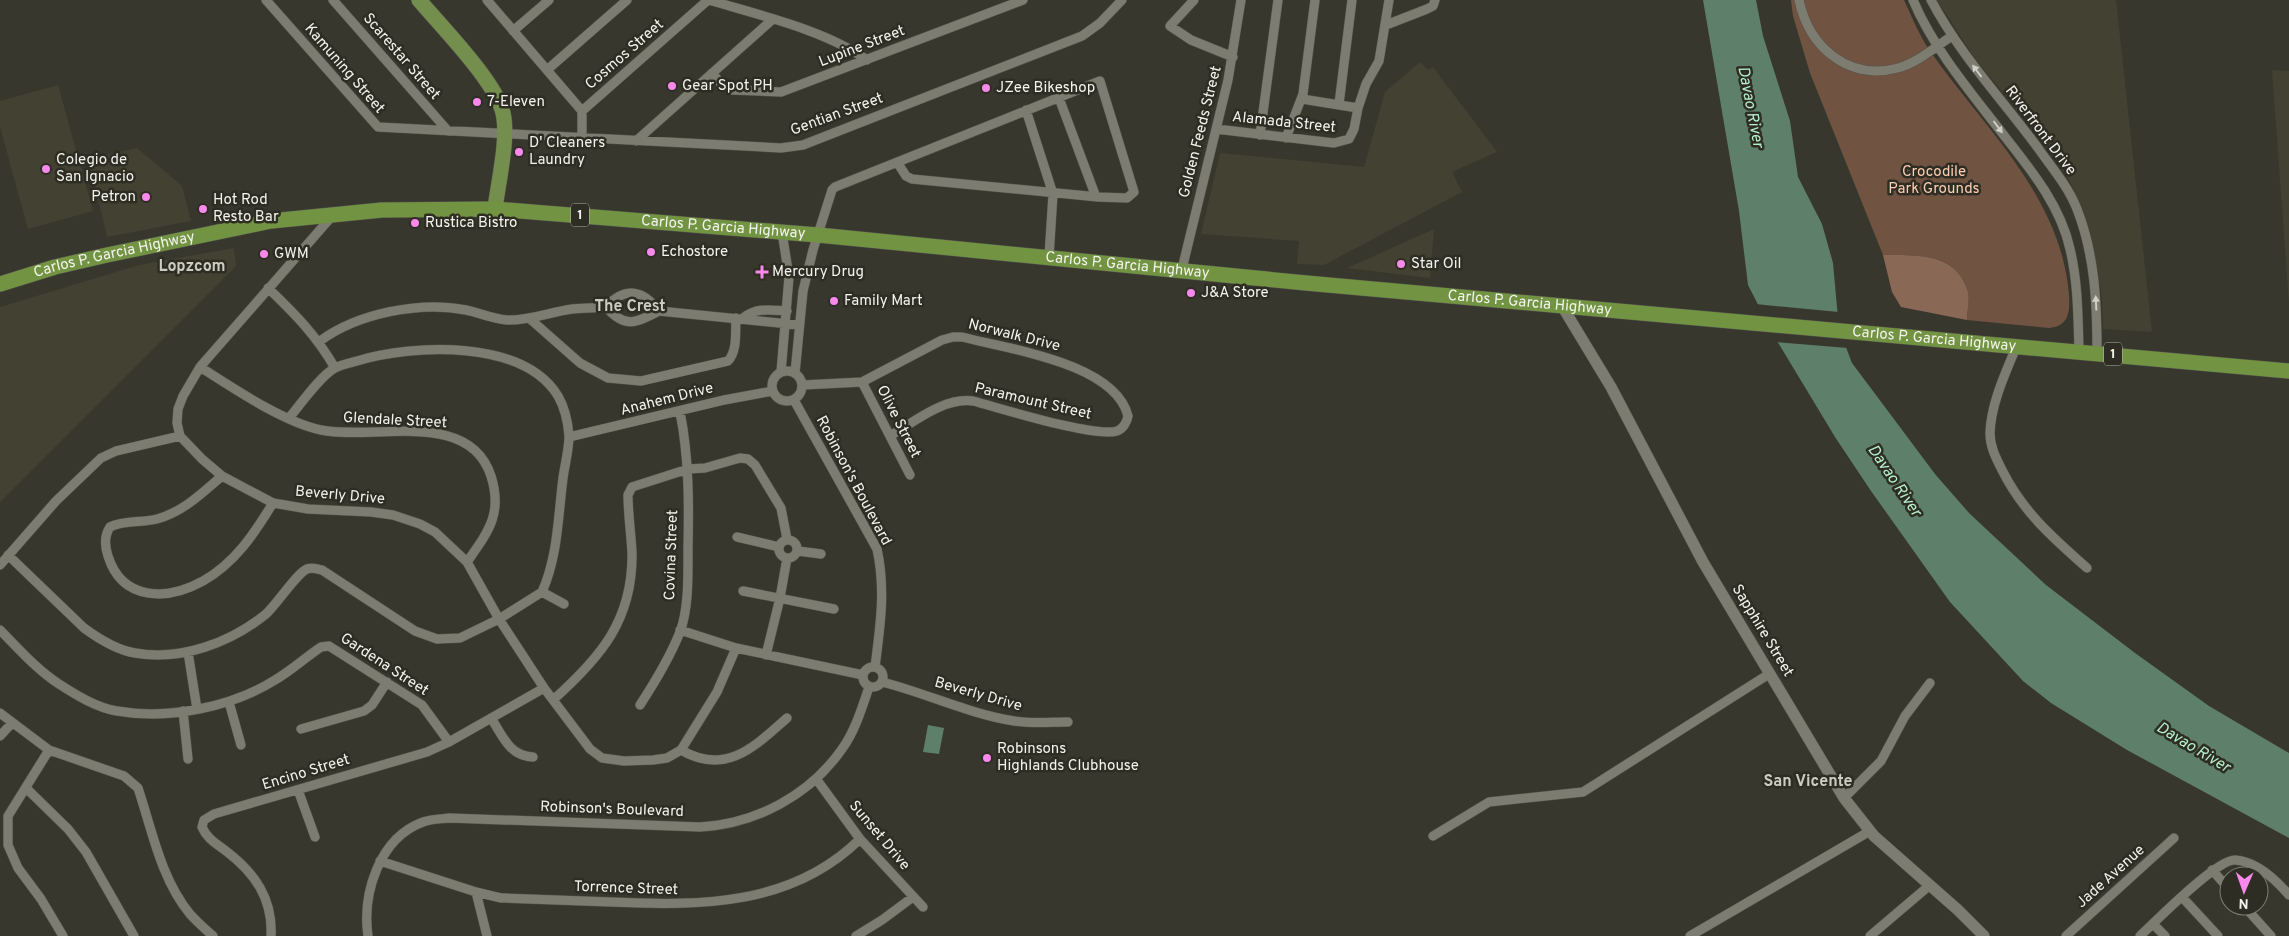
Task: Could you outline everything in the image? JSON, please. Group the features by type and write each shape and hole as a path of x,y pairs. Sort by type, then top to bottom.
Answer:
{"highway":[{"name":"Carlos P. Garcia Highway","path":"0,284 55,267 226,229 334,214 382,210 495,209 818,235 1562,306 2097,352 2289,371"}],"main road":[{"path":"419,0 491,87 500,102 504,134 495,209"}],"street":[{"name":"Kamuning Street","path":"266,0 378,127 504,134"},
{"name":"Scarestar Street","path":"333,0 448,131"},
{"path":"487,0 582,111 582,137"},
{"path":"513,31 549,0"},
{"path":"546,70 627,0"},
{"path":"708,0 773,19 839,43 867,60"},
{"name":"Cosmos Street","path":"582,111 708,0"},
{"name":"Lupine Street","path":"712,73 727,89 774,93 789,90 1024,0"},
{"name":"Gentian Street","path":"504,134 781,148 798,146 1082,36 1100,23 1122,0"},
{"path":"1194,0 1170,26 1191,40 1233,57"},
{"name":"Golden Feeds Street","path":"1182,269 1233,57 1240,0"},
{"path":"1260,135 1278,0"},
{"path":"1286,138 1302,99 1315,0"},
{"path":"1339,104 1352,0"},
{"path":"1302,99 1358,108 1368,79 1379,61 1389,0"},
{"path":"1386,25 1433,6 1435,0"},
{"path":"1799,0 1806,24 1815,40 1825,50 1849,66 1874,71 1900,68 1952,36"},
{"name":"Riverfront Drive","path":"1913,0 1937,46 2028,166 2058,215 2070,248 2077,291 2079,351"},
{"name":"Riverfront Drive","path":"1931,0 1952,36 2055,169 2076,209 2093,274 2096,297 2097,352"},
{"path":"636,141 773,19"},
{"path":"795,373 803,291 818,235 834,188 898,162 1026,110 1100,81 1134,192 1127,198 1096,197 912,180 906,176 898,162"},
{"path":"1059,98 1096,197"},
{"name":"Alamada Street","path":"1216,129 1334,143 1349,140 1354,129 1358,108"},
{"path":"1026,110 1053,194 1054,207 1049,257"},
{"path":"0,564 56,502 101,458 116,451 180,436 177,423 178,409 182,396 200,367 334,214"},
{"path":"781,372 795,373 800,378 803,385 802,392 794,400 780,400 773,391 773,382 781,372 789,290 788,260 782,232"},
{"path":"268,288 306,324 320,342 335,368"},
{"path":"789,290 803,291"},
{"path":"320,342 355,322 397,310 448,308 506,320 529,318 573,309 606,307 618,295 627,293 646,297 659,311"},
{"name":"Sapphire Street","path":"1562,306 1610,387 1703,562 1844,798 1870,831 1984,936"},
{"path":"606,307 618,319 629,322 641,320 659,311 799,325"},
{"path":"739,318 762,309 787,311"},
{"path":"529,318 580,363 594,372 608,378 641,381 728,361 732,356 739,318"},
{"name":"Norwalk Drive","path":"803,385 862,382 942,340 962,337 1065,363 1096,376 1114,391 1127,411 1127,421 1118,431"},
{"path":"2017,345 1994,411 1990,434 1991,445 2006,479 2025,509 2044,530 2086,568"},
{"path":"8,555 84,628 113,646 141,654 156,655 188,652 220,642 241,632 267,612 302,572 310,568 322,570 414,630 432,638 450,640 460,638 499,619 542,592 556,548 569,437 564,409 558,396 546,382 530,370 514,362 473,353 420,349 398,351 335,368 289,418"},
{"name":"Glendale Street","path":"200,367 252,400 311,427 334,432 440,434 455,437 474,448 487,464 492,479 496,508 489,530 467,562"},
{"name":"Olive Street","path":"862,382 910,475"},
{"name":"Anahem Drive","path":"569,437 724,400 773,391"},
{"name":"Robinson's Boulevard","path":"794,400 877,549 881,570 883,601 874,667"},
{"name":"Paramount Street","path":"890,436 943,406 966,400 1074,427 1105,432 1118,431"},
{"name":"Covina Street","path":"640,705 659,674 680,630 688,583 688,469 686,440 680,412"},
{"name":"Beverly Drive","path":"180,436 202,460 222,476 273,503 308,509 393,515 420,524 435,532 467,562 499,619 544,688 590,749 602,758 624,761 667,758 681,750"},
{"path":"553,700 594,661 622,616 630,584 632,554 629,490 636,484 688,469 714,467 740,458 752,461 782,508 788,539"},
{"path":"222,476 192,502 175,512 157,519 110,527 106,536 106,549 111,564 123,582 140,592 153,594 176,592 201,582 217,572 240,552 251,539 273,503"},
{"path":"737,537 779,547"},
{"path":"788,539 795,542 798,551 794,556 787,558 780,555 779,547 782,542 788,539"},
{"path":"798,551 822,554"},
{"path":"766,655 780,598 787,558"},
{"path":"743,591 834,610"},
{"path":"542,592 564,604"},
{"name":"Gardena Street","path":"0,630 57,683 99,705 116,711 135,713 197,710 229,702 274,681 325,645 334,647 422,705 449,742"},
{"path":"680,630 736,648 863,676"},
{"path":"736,648 717,692 681,750 702,760 719,761 737,755 760,742 787,718"},
{"path":"188,652 197,710"},
{"path":"874,667 883,674 882,682 876,687 869,687 864,681 863,676 868,668 874,667"},
{"path":"1433,836 1489,802 1583,792 1769,674"},
{"path":"301,729 364,711 372,705 387,682"},
{"name":"Beverly Drive","path":"882,682 1000,718 1028,722 1068,722"},
{"path":"1844,798 1881,761 1906,716 1930,683"},
{"name":"Robinson's Boulevard","path":"368,936 367,905 371,884 380,861 396,841 422,822 435,819 718,826 764,812 796,795 817,780 842,749 850,735 869,687"},
{"name":"Encino Street","path":"271,936 272,919 267,900 260,886 251,872 210,840 204,832 202,823 204,820 214,814 427,752 449,742 544,688"},
{"path":"229,702 241,745"},
{"path":"183,711 188,758"},
{"path":"0,713 48,750 124,776 133,782 138,788 155,842 173,888 190,914 213,936"},
{"path":"491,718 514,752 523,756 533,757"},
{"path":"0,736 12,723"},
{"path":"48,750 8,816 8,845 18,868 42,899 63,936"},
{"name":"Sunset Drive","path":"817,780 860,839 923,907"},
{"path":"26,788 68,829 86,852 134,936"},
{"path":"298,790 315,837"},
{"path":"1690,936 1870,831"},
{"name":"Jade Avenue","path":"2066,936 2174,838"},
{"name":"Torrence Street","path":"380,861 476,892 501,898 676,905 741,898 791,885 812,876 834,862 860,839"},
{"path":"2140,936 2212,870 2224,862 2242,861 2275,879 2289,895"},
{"path":"2212,870 2219,878"},
{"path":"1870,936 1930,885"},
{"path":"476,892 487,936"},
{"path":"856,936 913,897"},
{"path":"2182,897 2218,936"},
{"path":"2253,916 2270,936"},
{"path":"2153,924 2165,936"}],"shaded area":[{"path":"1937,0 2116,0 2152,332 2103,329 2102,297 2090,232 2082,207 2071,184 2016,108 1975,59"},
{"path":"1420,62 1428,70 1433,67 1497,152 1452,172 1462,192 1324,265 1297,264 1299,241 1201,234 1220,153 1364,167 1385,92"},
{"path":"2272,70 2289,71 2289,304"},
{"name":"Colegio de San Ignacio","path":"58,85 93,211 28,229 0,127 0,101"},
{"path":"137,148 182,186 191,221 107,237 89,159"},
{"path":"1434,229 1430,278 1347,268"},
{"path":"234,248 236,266 0,502 0,307 139,265"},
{"path":"1883,255 1909,255 1934,258 1955,269 1963,279 1968,292 1967,320 1901,307 1892,292"}],"green space":[{"name":"Crocodile Park Grounds","path":"1791,0 1904,0 1930,51 2017,165 2036,195 2052,226 2063,259 2069,295 2067,317 2061,324 2049,328 1967,320 1968,292 1963,279 1955,269 1934,258 1909,255 1883,255 1810,73 1793,16"}],"water":[{"name":"Davao River","path":"1703,0 1756,0 1763,36 1790,121 1798,177 1822,224 1833,263 1839,329 1852,363 1935,474 1969,513 2046,585 2135,653 2209,706 2289,753 2289,838 2127,750 2051,703 2023,681 1950,602 1871,491 1835,437 1774,336 1748,285 1739,211"},
{"path":"928,725 944,728 939,754 923,752"}],"pier":[{"path":"1755,304 1839,312 1841,328 1848,348 1774,342"}],"place":[{"name":"Gear Spot PH","path":"672,86"},
{"name":"JZee Bikeshop","path":"986,88"},
{"name":"7-Eleven","path":"477,102"},
{"name":"D' Cleaners Laundry","path":"519,152"},
{"name":"Colegio de San Ignacio","path":"46,169"},
{"name":"Petron","path":"146,197"},
{"name":"Hot Rod Resto Bar","path":"203,209"},
{"name":"Rustica Bistro","path":"415,223"},
{"name":"Echostore","path":"651,252"},
{"name":"GWM","path":"264,254"},
{"name":"Star Oil","path":"1401,264"},
{"name":"Mercury Drug","path":"762,272"},
{"name":"J&A Store","path":"1191,293"},
{"name":"Family Mart","path":"834,301"},
{"name":"Robinsons Highlands Clubhouse","path":"987,758"}],"district":[{"name":"Lopzcom","path":"192,267"},
{"name":"The Crest","path":"630,307"},
{"name":"San Vicente","path":"1808,782"}]}
